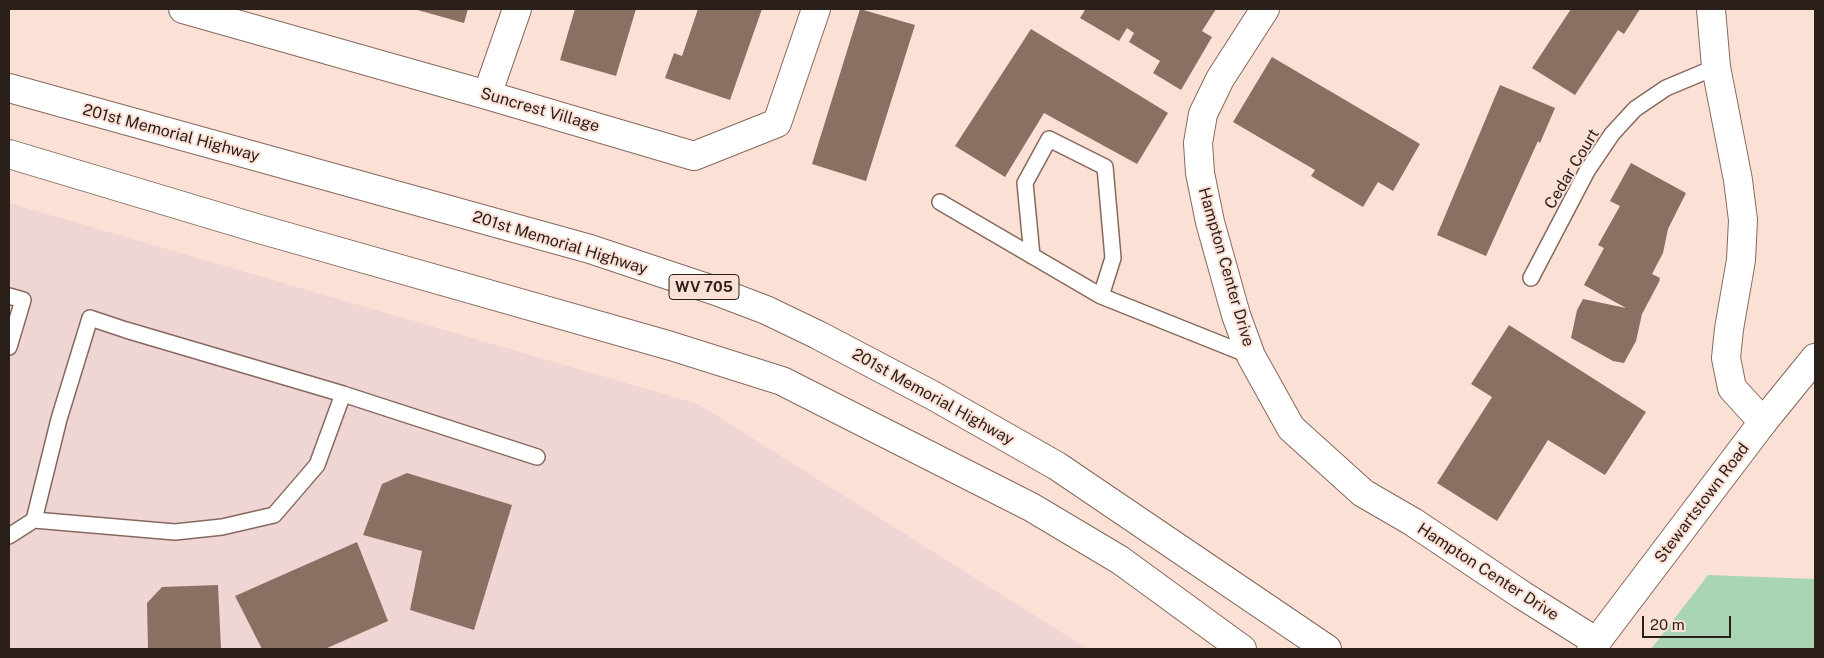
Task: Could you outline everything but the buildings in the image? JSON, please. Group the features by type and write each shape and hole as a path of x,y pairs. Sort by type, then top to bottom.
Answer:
{"main road":[{"path":"487,95 517,9"},
{"name":"Suncrest Village","path":"199,11 694,156 777,123 816,9"},
{"name":"Hampton Center Drive","path":"1265,9 1220,79 1203,114 1198,143 1200,174 1210,222 1236,315 1251,356 1291,428 1364,494 1413,522 1594,646"},
{"path":"1711,9 1716,67 1738,180 1743,220 1741,260 1726,358 1732,388 1763,422"},
{"name":"201st Memorial Highway","path":"9,88 590,249 716,291 766,310 932,395 1057,466 1327,649"},
{"path":"9,154 246,225 671,346 782,381 1031,507 1120,560 1242,649"},
{"name":"Stewartstown Road","path":"1594,646 1763,422 1815,358"}],"lane":[{"name":"Cedar Court","path":"1531,278 1587,170 1612,134 1635,109 1666,88 1716,67"},
{"path":"1032,256 1026,183 1048,138 1105,166 1113,258 1101,296"},
{"path":"940,202 1101,296 1251,356"},
{"path":"9,296 23,300 12,330 9,347"},
{"path":"34,520 60,419 90,318 343,394 537,457"},
{"path":"9,536 34,520 175,532 222,527 274,514 317,465 343,394"}],"shaded area":[{"path":"9,203 698,404 1088,649 9,649"}],"green space":[{"path":"1708,575 1815,579 1815,649 1651,649"}]}
